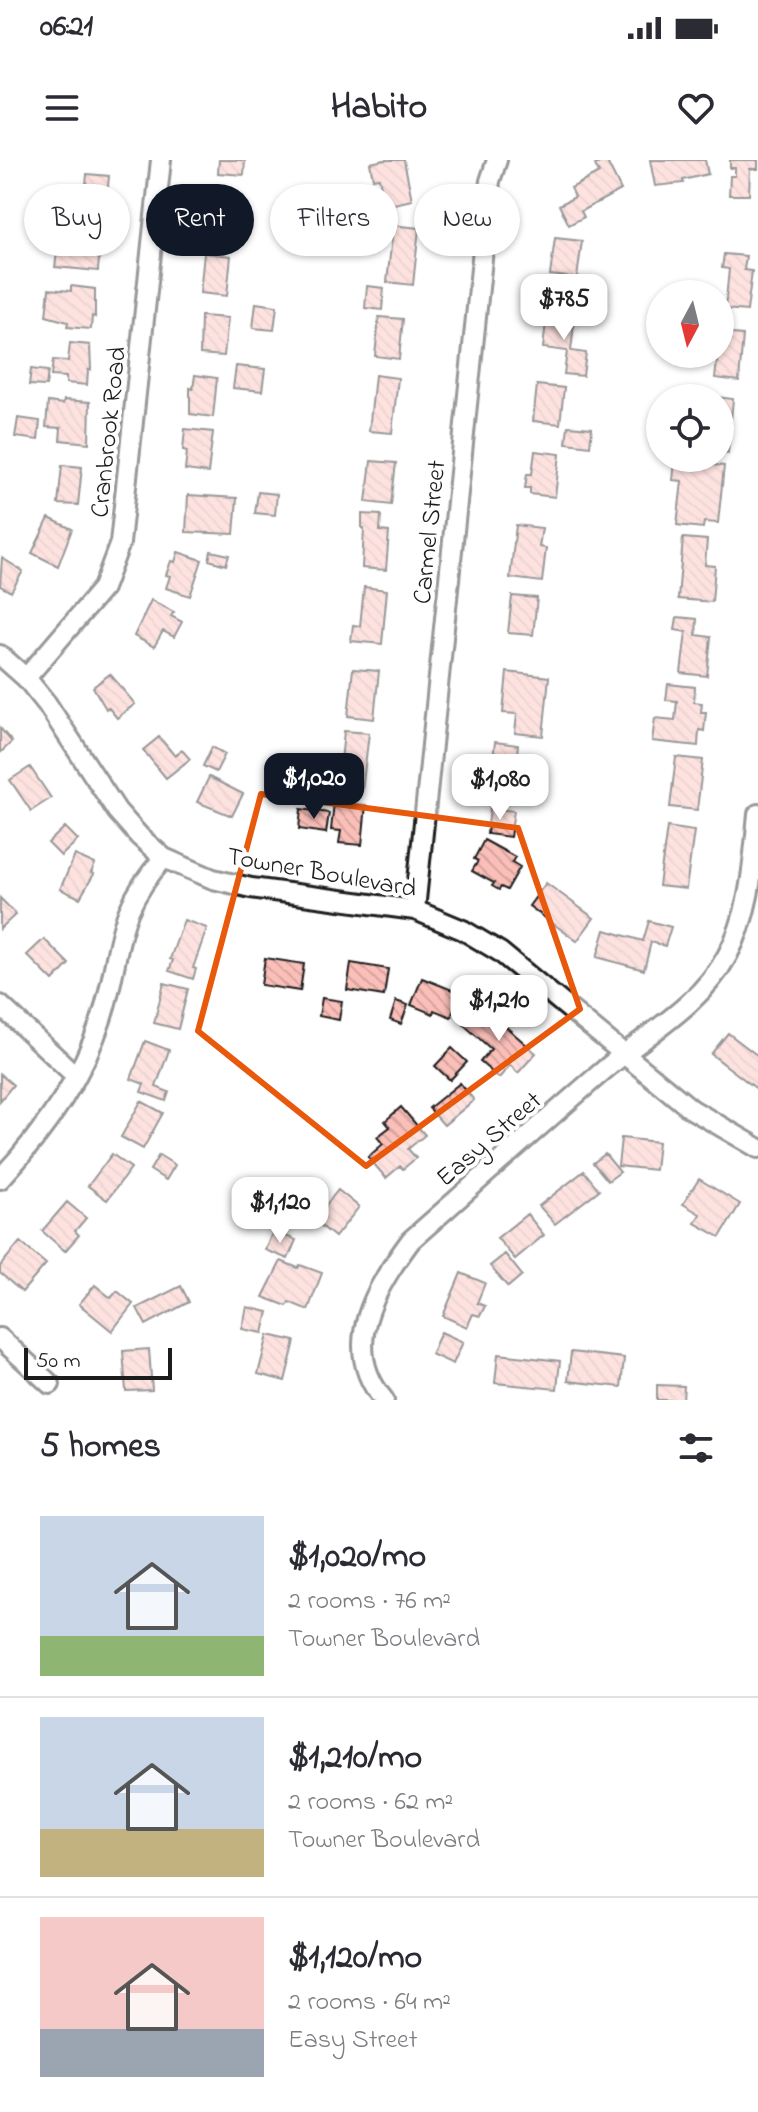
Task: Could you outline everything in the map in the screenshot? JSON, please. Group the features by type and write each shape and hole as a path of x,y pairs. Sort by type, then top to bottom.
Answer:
{"street":[{"name":"Cranbrook Road","path":"26,678 103,588 120,543 161,160"},
{"name":"Carmel Street","path":"415,910 490,181 497,160"},
{"name":"Towner Boulevard","path":"0,655 26,678 47,704 117,811 164,858 213,879 251,888 415,910 463,930 500,952 691,1109 758,1148"},
{"name":"Easy Street","path":"384,1400 368,1369 362,1342 367,1315 386,1274 411,1240 623,1055 688,1005 709,983 740,928 747,902 758,814"},
{"path":"0,1179 32,1145 76,1076 100,1021 127,911 143,883 164,858"},
{"path":"0,1005 76,1076"},
{"path":"0,1338 50,1384"}],"highlighted area":[{"path":"261,794 518,828 580,1009 366,1166 198,1031"}],"building":[{"path":"219,160 245,160 244,175 218,173"},
{"path":"404,160 412,200 398,203 398,184 380,184 379,178 373,179 370,163"},
{"path":"606,160 621,190 581,211 584,217 569,225 559,205 575,197 571,188 599,173 595,165"},
{"path":"650,160 705,160 708,174 683,180 684,183 655,186"},
{"path":"730,160 758,160 758,169 750,169 749,195 729,195 730,176 735,176"},
{"path":"87,174 109,176 108,184 86,184"},
{"path":"398,226 414,227 416,256 413,285 387,282 390,256 398,256"},
{"path":"555,238 582,241 577,278 550,275"},
{"path":"724,254 746,256 744,270 752,271 747,311 734,310 734,280 728,280 729,269 722,268"},
{"path":"56,256 99,256 98,271 55,267"},
{"path":"204,256 231,256 227,296 200,293"},
{"path":"71,286 95,289 95,317 92,316 91,329 67,327 68,322 46,316 49,289 71,291"},
{"path":"367,286 384,288 382,310 365,308"},
{"path":"256,303 277,306 274,330 253,328"},
{"path":"547,313 575,316 571,351 586,353 583,376 564,374 567,351 543,348"},
{"path":"201,316 228,318 224,356 200,354"},
{"path":"379,317 403,319 399,359 375,356"},
{"path":"734,334 743,335 739,381 715,378 716,368 734,368"},
{"path":"70,343 90,345 91,370 88,370 87,385 66,383 66,377 51,376 53,360 68,361"},
{"path":"236,366 265,369 262,391 233,388"},
{"path":"31,369 48,371 46,386 29,385"},
{"path":"195,375 217,378 213,417 190,414 190,388 193,389"},
{"path":"375,375 398,378 392,433 369,431"},
{"path":"537,385 564,388 560,424 533,421"},
{"path":"64,400 90,402 89,443 60,440 61,428 46,427 48,402 63,404"},
{"path":"18,418 40,421 38,440 15,437"},
{"path":"568,426 592,428 590,446 566,443"},
{"path":"185,429 213,432 208,473 185,470"},
{"path":"535,451 560,454 555,497 530,494 530,488 525,488 527,474 532,474"},
{"path":"371,461 396,463 391,505 366,502"},
{"path":"62,465 82,467 78,505 58,504"},
{"path":"674,472 723,472 718,523 704,522 703,528 677,525 682,481 673,480"},
{"path":"258,492 277,494 275,515 255,513"},
{"path":"188,495 237,498 234,534 186,532"},
{"path":"362,514 381,515 380,531 389,532 386,570 362,568"},
{"path":"49,518 72,529 58,566 32,553"},
{"path":"516,525 542,528 539,547 546,548 542,582 510,578"},
{"path":"683,538 707,540 705,565 715,566 712,602 678,599"},
{"path":"211,551 229,555 226,565 209,560"},
{"path":"178,552 202,560 190,596 166,588 170,576 166,575"},
{"path":"2,558 23,571 11,592 0,586"},
{"path":"364,587 387,590 382,644 351,641 353,625 360,626"},
{"path":"512,596 537,598 533,635 508,633"},
{"path":"151,600 174,612 171,616 182,622 174,637 163,631 154,647 134,636"},
{"path":"677,617 697,619 696,635 711,637 707,676 681,673 686,632 675,630"},
{"path":"353,669 379,671 374,719 348,716"},
{"path":"507,672 549,677 543,736 515,733 517,714 503,713"},
{"path":"110,674 135,704 117,718 108,707 106,709 93,687"},
{"path":"668,684 695,687 694,702 702,703 701,712 706,712 704,731 699,730 698,746 652,741 655,718 675,720 677,701 666,700"},
{"path":"0,728 12,742 0,753"},
{"path":"344,731 369,733 362,791 330,787 333,761 341,762"},
{"path":"159,737 175,756 182,750 190,759 166,778 143,750"},
{"path":"495,742 518,745 516,765 526,766 524,786 490,782"},
{"path":"212,747 225,754 216,772 203,766"},
{"path":"676,757 703,760 697,810 670,807"},
{"path":"30,767 51,798 31,811 10,780"},
{"path":"209,777 243,794 232,816 197,802"},
{"path":"334,802 366,805 362,845 339,843 341,831 331,830"},
{"path":"490,808 514,811 510,837 487,834"},
{"path":"301,809 329,813 326,833 299,829"},
{"path":"65,827 78,840 61,856 48,843"},
{"path":"667,827 694,831 686,889 659,886"},
{"path":"484,840 515,857 512,862 520,867 507,890 501,887 499,890 492,886 494,883 472,871 478,861 474,859"},
{"path":"75,855 95,864 91,873 94,874 80,898 60,889"},
{"path":"546,883 594,918 577,941 529,906"},
{"path":"0,898 16,914 0,929"},
{"path":"184,920 207,928 193,968 196,969 193,979 169,971 173,960 170,959"},
{"path":"649,921 671,927 665,946 651,942 644,970 597,957 605,930 643,941"},
{"path":"44,939 69,964 53,981 27,955"},
{"path":"265,958 304,964 300,991 261,985"},
{"path":"351,963 388,969 384,996 347,990"},
{"path":"422,978 460,993 451,1017 411,1005"},
{"path":"164,983 188,989 178,1029 154,1023"},
{"path":"322,998 342,1001 339,1020 319,1016"},
{"path":"396,1001 408,1005 401,1024 390,1020"},
{"path":"481,1005 536,1053 518,1073 510,1065 499,1078 480,1062 491,1049 464,1025"},
{"path":"728,1033 758,1056 758,1090 711,1054"},
{"path":"145,1041 169,1050 156,1087 169,1092 166,1101 141,1092 144,1084 131,1079"},
{"path":"452,1048 467,1062 450,1080 435,1066"},
{"path":"0,1074 13,1085 0,1101"},
{"path":"460,1083 474,1100 444,1125 429,1108"},
{"path":"141,1101 163,1113 143,1149 121,1137"},
{"path":"401,1107 425,1135 408,1149 416,1158 386,1178 368,1157 383,1144 377,1137 390,1127 385,1121"},
{"path":"621,1138 658,1142 655,1170 618,1166"},
{"path":"112,1154 131,1168 107,1200 88,1186"},
{"path":"605,1154 620,1172 608,1181 593,1163"},
{"path":"159,1155 175,1165 166,1180 150,1170"},
{"path":"584,1171 599,1190 555,1224 539,1206"},
{"path":"699,1179 740,1204 720,1237 695,1223 700,1214 683,1204"},
{"path":"338,1190 359,1207 335,1237 314,1220"},
{"path":"67,1202 86,1218 75,1231 79,1235 65,1251 42,1231"},
{"path":"527,1214 544,1235 515,1259 497,1238"},
{"path":"273,1231 296,1240 288,1259 265,1250"},
{"path":"20,1242 46,1264 22,1292 0,1273 0,1266"},
{"path":"505,1254 522,1275 508,1287 490,1266"},
{"path":"281,1261 322,1273 308,1310 289,1302 287,1306 263,1297"},
{"path":"461,1273 485,1283 477,1303 485,1306 480,1316 473,1314 467,1327 443,1316"},
{"path":"95,1285 111,1298 117,1291 133,1304 112,1331 79,1304"},
{"path":"181,1286 189,1302 146,1325 137,1308"},
{"path":"247,1307 268,1312 263,1333 242,1329"},
{"path":"441,1332 463,1342 453,1364 431,1354"},
{"path":"268,1335 295,1341 285,1381 258,1374"},
{"path":"149,1349 152,1390 126,1391 123,1351"},
{"path":"571,1352 624,1358 621,1387 568,1381"},
{"path":"498,1354 560,1361 557,1389 495,1383"},
{"path":"657,1385 684,1386 683,1400 657,1400"}]}
